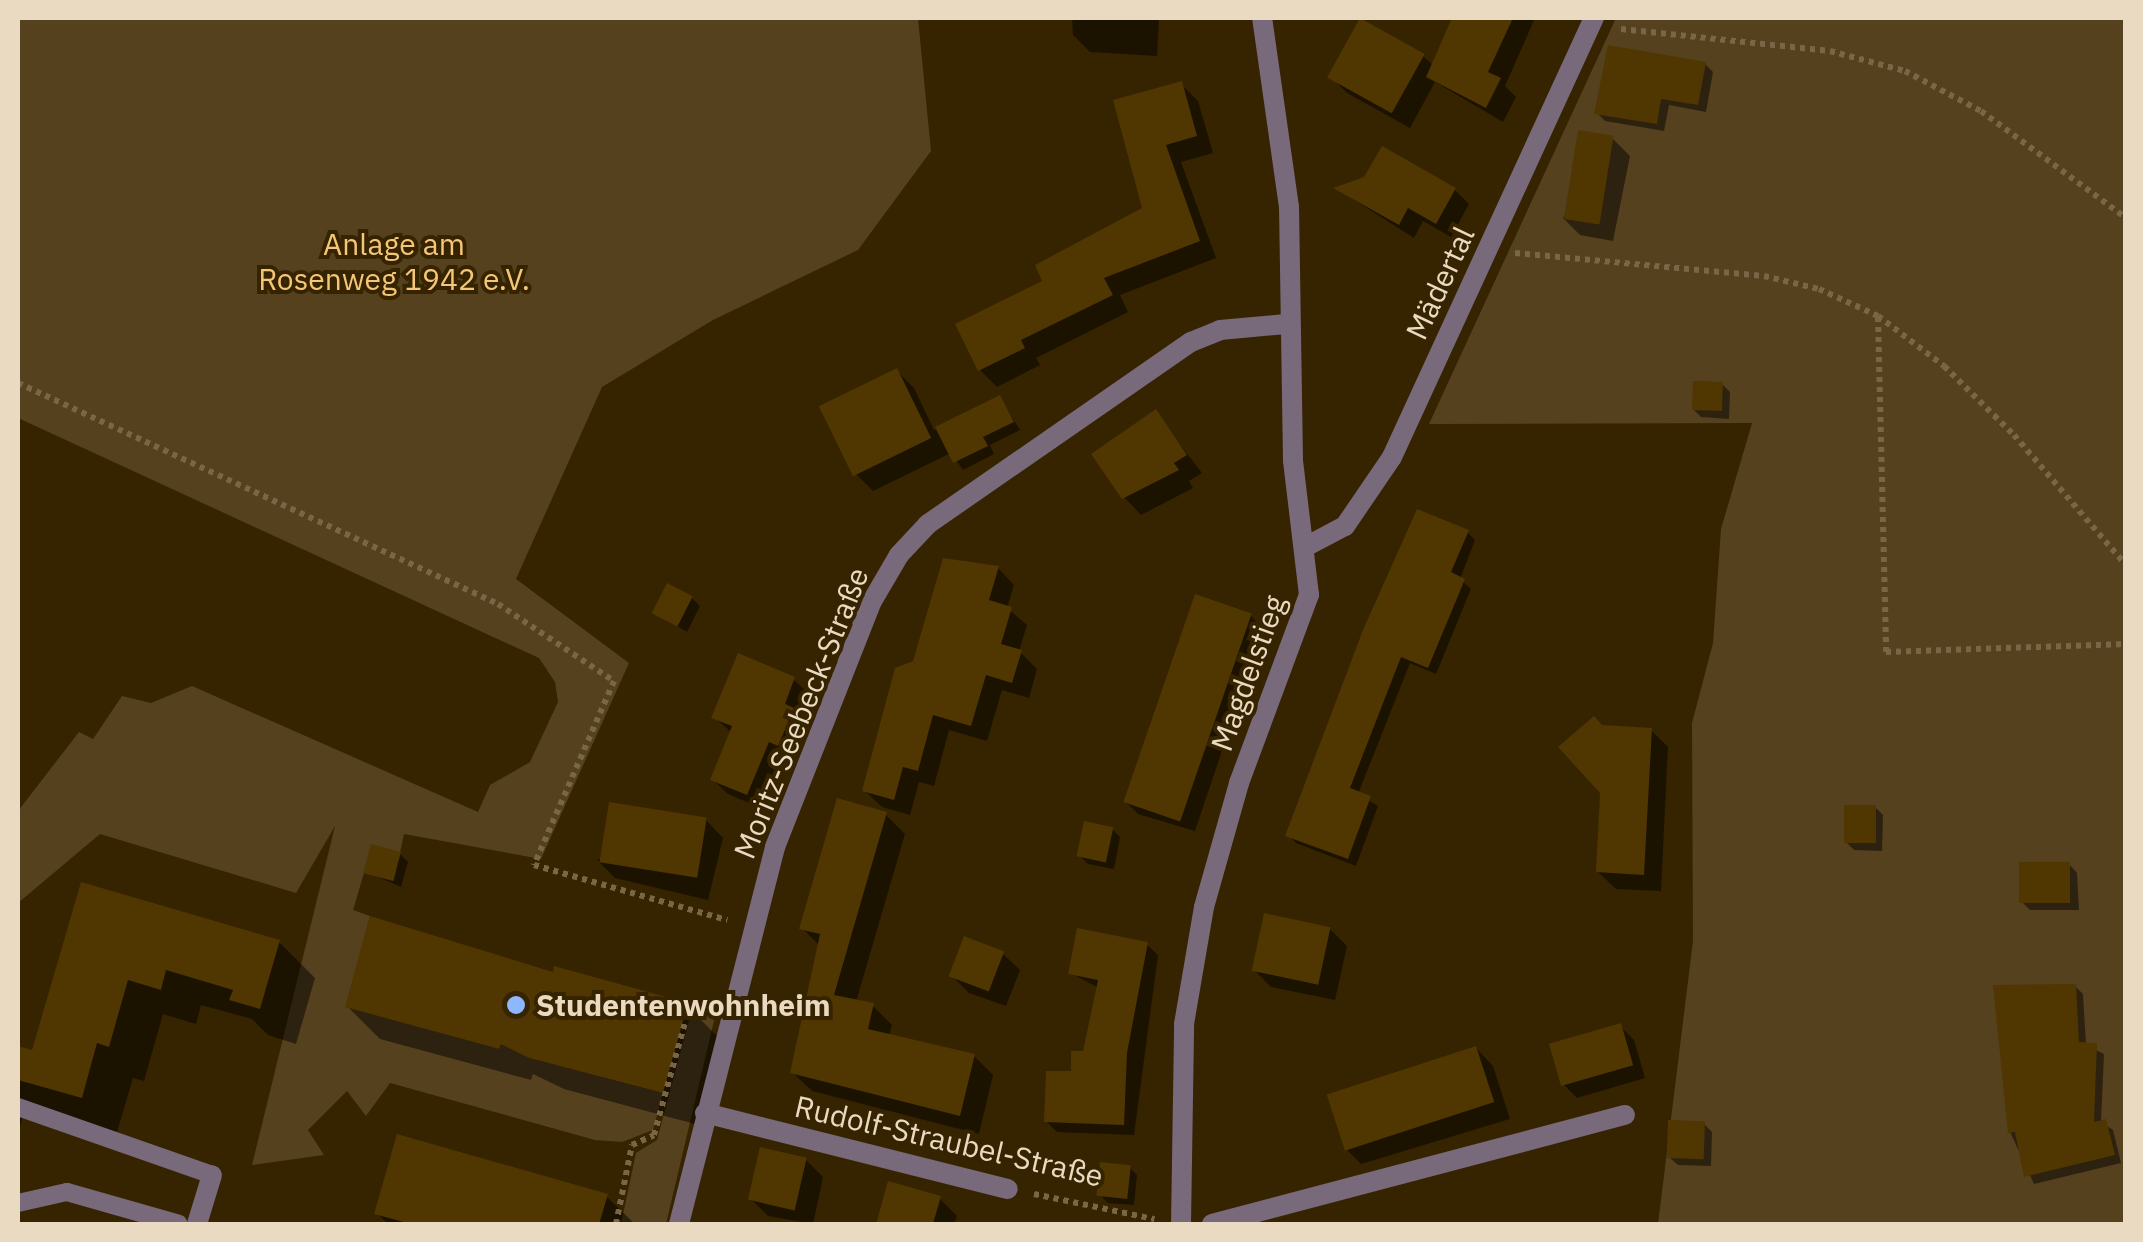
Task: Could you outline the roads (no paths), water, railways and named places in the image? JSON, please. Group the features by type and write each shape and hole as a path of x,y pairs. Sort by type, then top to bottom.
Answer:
{"street":[{"name":"Magdelstieg","path":"1182,1224 1184,1024 1204,907 1239,783 1298,636 1309,595 1307,546 1293,460 1286,324 1289,208 1262,18"},
{"name":"Mädertal","path":"1307,546 1345,526 1364,506 1488,251 1592,22"},
{"name":"Moritz-Seebeck-Straße","path":"679,1224 775,847 871,603 899,555 928,524 1191,342 1220,330 1286,324"},
{"name":"Rudolf-Straubel-Straße","path":"706,1113 1008,1189"},
{"path":"1212,1224 1626,1114"},
{"path":"196,1224 212,1174"}],"lane":[{"path":"18,1107 212,1174"},
{"path":"18,1203 67,1192 179,1224"}],"place":[{"name":"Studentenwohnheim","path":"516,1005"}],"park label":[{"name":"Anlage am Rosenweg 1942 e.V.","path":"394,261"}]}
